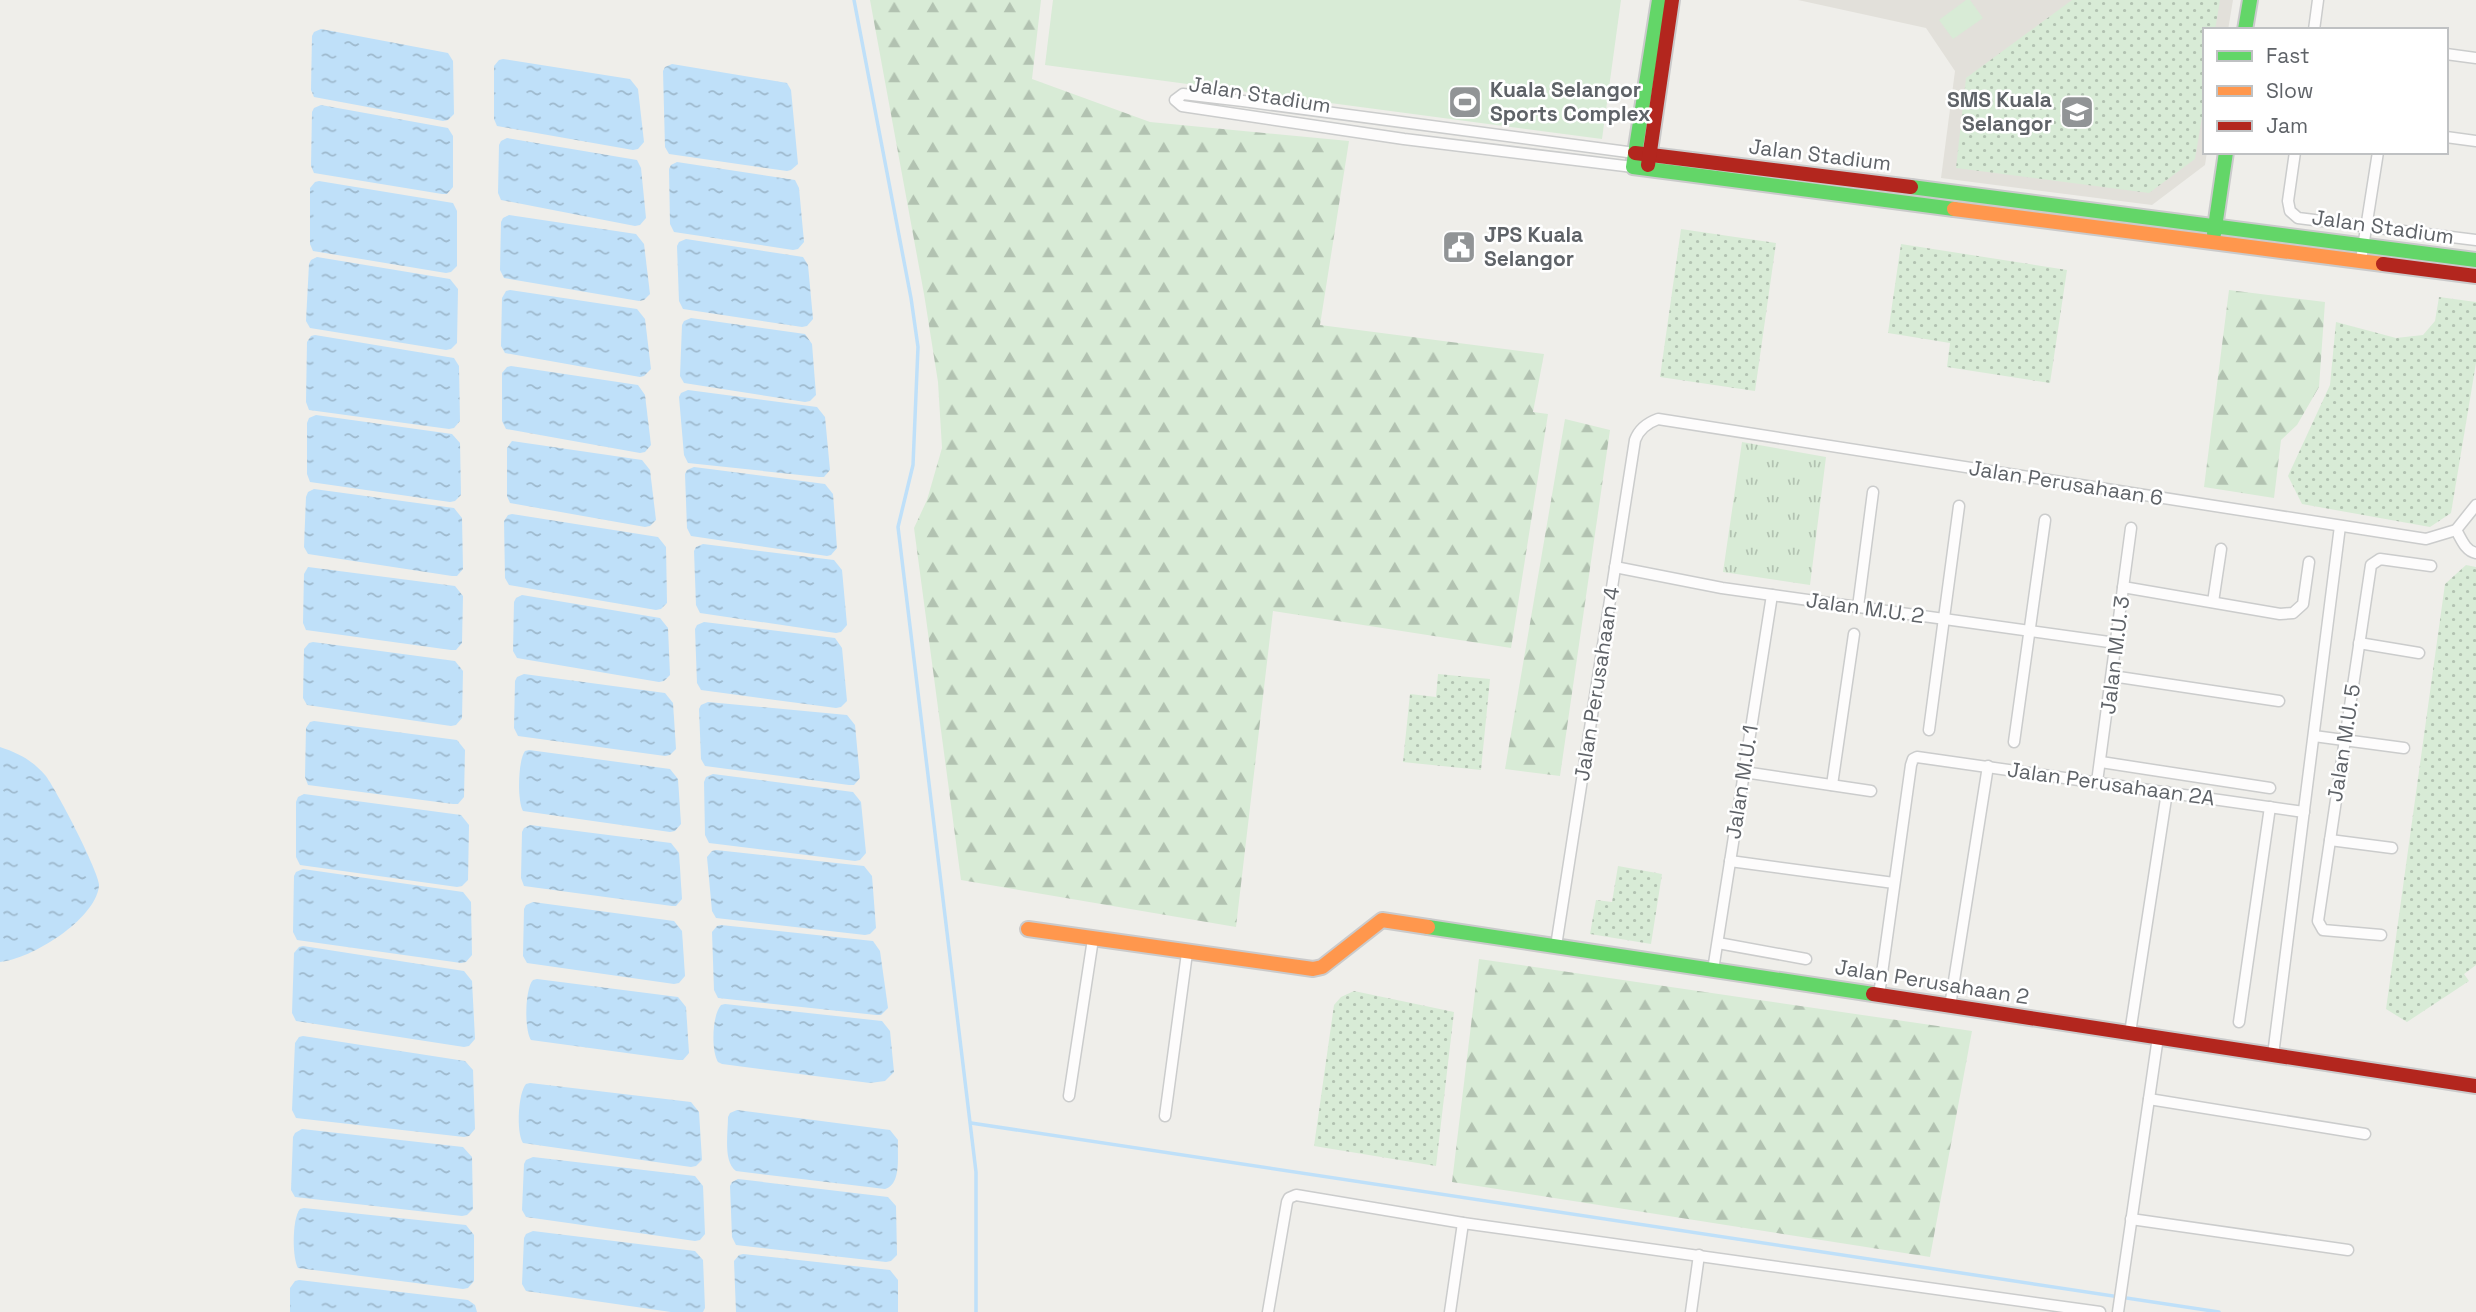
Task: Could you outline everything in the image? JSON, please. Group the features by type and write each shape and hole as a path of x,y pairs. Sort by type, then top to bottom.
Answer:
{"street":[{"path":"1641,161 1659,0"},
{"path":"1641,161 1672,0"},
{"path":"2245,28 2250,0"},
{"path":"2314,28 2319,0"},
{"path":"2448,54 2476,58"},
{"name":"Jalan Stadium","path":"2476,260 2362,253 2213,241 1641,161 1243,101 1183,94 1175,100 1182,106 1404,139 1641,161 2215,225 2362,253 2476,276"},
{"path":"2448,137 2476,141"},
{"path":"2213,241 2226,154"},
{"path":"2295,154 2288,201 2290,211 2298,218 2476,240"},
{"path":"2362,253 2378,154"},
{"name":"Jalan Perusahaan 6","path":"1645,426 1658,419 2426,539 2456,530"},
{"name":"Jalan Perusahaan 4","path":"1556,946 1634,440 1645,426"},
{"path":"1857,607 1873,492"},
{"path":"2476,505 2456,530 2465,546 2476,553"},
{"path":"1929,730 1959,506"},
{"path":"2014,742 2045,520"},
{"path":"2273,1055 2340,526"},
{"name":"Jalan M.U. 3","path":"2097,782 2131,528"},
{"path":"2213,602 2221,548"},
{"name":"Jalan M.U. 5","path":"2381,934 2323,929 2318,921 2371,565 2380,559 2431,566"},
{"path":"2123,587 2280,614 2293,612 2303,604 2309,562"},
{"name":"Jalan M.U. 2","path":"1615,567 1722,588 2116,643"},
{"name":"Jalan M.U. 1","path":"1713,970 1772,595"},
{"path":"1832,785 1853,634"},
{"path":"2360,643 2419,653"},
{"path":"2112,676 2279,701"},
{"path":"2314,736 2404,748"},
{"name":"Jalan Perusahaan 2A","path":"1894,883 1911,765 1917,757 2304,812"},
{"path":"2101,762 2270,788"},
{"path":"1950,1006 1988,766"},
{"path":"1744,772 1871,791"},
{"path":"2130,1033 2167,792"},
{"path":"2239,1023 2270,807"},
{"path":"2330,840 2392,848"},
{"path":"1730,861 1894,883 1880,995"},
{"name":"Jalan Perusahaan 2","path":"1187,953 1313,969 1322,967 1382,920 2476,1086"},
{"path":"1028,929 1187,953 1164,1116"},
{"path":"1069,1096 1093,939"},
{"path":"1718,943 1806,959"},
{"path":"2118,1308 2158,1037"},
{"path":"2149,1099 2365,1134"},
{"path":"1268,1312 1287,1202 1293,1196 1301,1195 1463,1223 2099,1312"},
{"path":"2131,1219 2348,1250"},
{"path":"1450,1312 1463,1223"},
{"path":"1690,1312 1699,1255"}],"shaded area":[{"name":"SMS Kuala Selangor","path":"1798,0 2233,0 2228,28 2203,28 2205,165 2152,205 1941,178 1955,71 1926,28"}],"green space":[{"path":"870,0 1041,0 1032,79 1150,122 1349,141 1320,325 1544,354 1533,412 1548,414 1511,648 1273,611 1236,927 961,880 914,528 927,500 942,448 938,382"},
{"name":"Kuala Selangor Sports Complex","path":"1053,0 1621,0 1602,139 1045,65"},
{"path":"1966,0 1970,0 1983,18 1953,39 1939,20"},
{"name":"SMS Kuala Selangor","path":"2072,0 2220,0 2215,28 2203,28 2203,111 2195,159 2149,193 1956,168 1966,78"},
{"path":"1681,229 1776,243 1755,391 1660,377"},
{"path":"1901,244 2067,270 2050,383 1947,367 1950,343 1888,333"},
{"path":"2229,290 2325,302 2319,387 2297,425 2281,440 2274,498 2204,487"},
{"path":"2439,297 2476,302 2476,363 2451,513 2430,527 2302,504 2288,476 2330,385 2336,322 2396,338 2423,335 2435,321"},
{"path":"1565,419 1610,430 1560,776 1505,769"},
{"path":"1742,442 1826,457 1810,585 1723,572"},
{"path":"2466,565 2476,567 2476,965 2464,974 2469,981 2407,1022 2386,1009 2445,584"},
{"path":"1438,674 1490,679 1481,770 1403,762 1410,694 1436,697"},
{"path":"1618,866 1662,874 1651,944 1590,934 1596,900 1612,902"},
{"path":"1479,959 1972,1031 1930,1257 1452,1182"},
{"path":"1354,991 1454,1012 1436,1166 1314,1146 1334,1005 1341,997"}],"water":[{"path":"321,29 448,53 453,61 454,114 443,121 314,97 311,90 312,36"},
{"path":"503,59 630,79 638,89 644,142 638,149 633,150 497,126 494,119 494,66"},
{"path":"672,64 787,83 791,90 798,164 787,171 669,154 665,147 663,71"},
{"path":"321,105 448,128 453,136 453,187 447,194 442,194 314,173 311,166 312,112"},
{"path":"507,138 637,160 641,168 646,218 640,225 635,226 501,200 498,193 499,145"},
{"path":"677,162 795,180 799,188 804,242 798,249 793,250 674,232 670,224 669,169"},
{"path":"319,181 453,203 457,211 457,266 446,273 313,251 310,244 310,188"},
{"path":"509,215 636,234 644,244 650,294 639,301 504,278 500,270 501,222"},
{"path":"686,239 803,257 808,265 813,319 807,326 802,327 683,309 679,301 677,246"},
{"path":"317,257 450,279 458,289 457,343 446,350 310,328 306,321 309,264"},
{"path":"506,291 637,309 645,319 651,369 640,377 505,353 501,346 502,298"},
{"path":"691,318 805,334 812,344 816,395 805,402 684,383 680,376 682,325"},
{"path":"315,335 454,358 459,366 460,421 454,428 449,429 309,410 306,402 307,342"},
{"path":"511,366 638,385 645,395 651,445 645,452 640,453 506,429 502,421 502,373"},
{"path":"688,390 817,407 825,417 830,470 824,477 819,477 688,463 684,455 679,397"},
{"path":"316,415 452,434 460,443 461,495 450,502 310,482 307,474 307,423 309,418"},
{"path":"512,441 642,460 650,470 656,520 645,527 510,503 507,496 507,448"},
{"path":"694,467 825,484 833,494 837,548 827,556 691,536 687,528 685,474"},
{"path":"314,489 454,508 462,518 463,569 457,576 452,576 308,554 304,547 306,497 308,492"},
{"path":"512,514 658,537 666,547 667,603 656,610 509,585 505,578 504,521"},
{"path":"703,544 834,560 842,570 847,625 841,632 836,633 700,613 696,605 694,551"},
{"path":"308,567 455,586 463,596 462,643 456,650 451,650 306,630 303,623 304,574"},
{"path":"522,595 660,618 668,628 670,675 659,682 517,658 513,651 514,602"},
{"path":"704,622 835,638 842,648 847,701 836,708 701,690 697,683 695,629"},
{"path":"313,642 455,661 463,671 462,718 456,725 451,726 307,705 303,698 304,649"},
{"path":"524,674 665,693 673,703 676,749 665,756 518,736 514,728 515,681"},
{"path":"708,702 847,715 855,725 860,778 854,785 849,785 705,766 701,759 699,709"},
{"path":"314,721 457,740 465,750 464,797 458,804 453,804 308,785 305,777 306,728"},
{"path":"0,747 24,758 45,775 76,830 99,886 95,899 86,912 60,936 28,954 0,962"},
{"path":"525,751 670,769 678,779 681,824 675,831 670,832 523,811 519,790 520,771"},
{"path":"713,774 853,792 861,802 866,853 860,860 855,861 709,843 705,835 704,782 706,777"},
{"path":"304,794 461,815 469,825 468,880 457,887 300,865 296,857 296,802 298,797"},
{"path":"530,825 671,843 679,853 682,899 676,906 672,906 524,886 521,878 522,832"},
{"path":"716,850 864,866 872,876 876,928 865,935 716,918 712,911 707,857"},
{"path":"303,869 463,892 471,902 472,955 466,962 461,963 297,940 293,932 294,876"},
{"path":"533,902 674,921 682,931 685,976 679,983 674,984 527,963 523,956 524,909"},
{"path":"721,925 873,941 880,951 888,1008 881,1015 876,1015 718,998 714,990 712,932"},
{"path":"303,946 464,971 472,981 475,1039 469,1046 464,1047 296,1021 292,1013 294,953"},
{"path":"537,979 678,997 686,1007 689,1053 683,1060 678,1060 531,1040 526,1019 527,1000 530,984"},
{"path":"725,1004 882,1021 890,1031 894,1072 885,1081 870,1083 722,1064 716,1057 713,1033 718,1010"},
{"path":"303,1036 465,1061 473,1070 475,1129 469,1136 464,1137 296,1118 292,1110 295,1043"},
{"path":"530,1083 691,1102 699,1112 702,1160 691,1167 523,1143 519,1131 520,1104 523,1089"},
{"path":"737,1110 890,1130 898,1140 898,1168 894,1181 885,1189 736,1171 729,1161 727,1139 728,1117"},
{"path":"302,1129 463,1147 472,1157 473,1209 462,1216 295,1197 291,1190 293,1137"},
{"path":"533,1157 695,1176 703,1186 705,1234 695,1241 526,1217 522,1210 524,1164"},
{"path":"738,1179 888,1197 896,1206 897,1255 886,1262 736,1245 732,1237 730,1186"},
{"path":"304,1208 466,1225 474,1235 474,1281 468,1288 463,1289 298,1268 294,1229 297,1214"},
{"path":"533,1231 695,1251 703,1260 705,1308 703,1312 671,1312 526,1291 522,1284 524,1238"},
{"path":"743,1254 890,1270 898,1280 898,1312 736,1312 734,1261"},
{"path":"299,1280 468,1300 475,1305 477,1312 290,1312 290,1288"}],"waterway":[{"path":"854,0 918,347 913,465 898,527 976,1172 976,1312"},
{"path":"971,1123 2219,1312"}],"traffic: fast":[{"path":"1659,0 1633,167 1954,209"},
{"path":"2245,28 2250,0"},
{"path":"2214,234 2226,154"},
{"path":"1911,187 2476,260"},
{"path":"1428,927 1873,994"}],"traffic: slow":[{"path":"1954,209 2383,264"},
{"path":"1028,929 1313,969 1322,967 1382,920 1428,927"}],"traffic: jam":[{"path":"1648,165 1672,0"},
{"path":"1635,153 1911,187"},
{"path":"2383,264 2476,276"},
{"path":"1873,994 2476,1086"}],"place":[{"name":"Kuala Selangor Sports Complex","path":"1465,102"},
{"name":"SMS Kuala Selangor","path":"2077,112"},
{"name":"JPS Kuala Selangor","path":"1459,247"}]}
